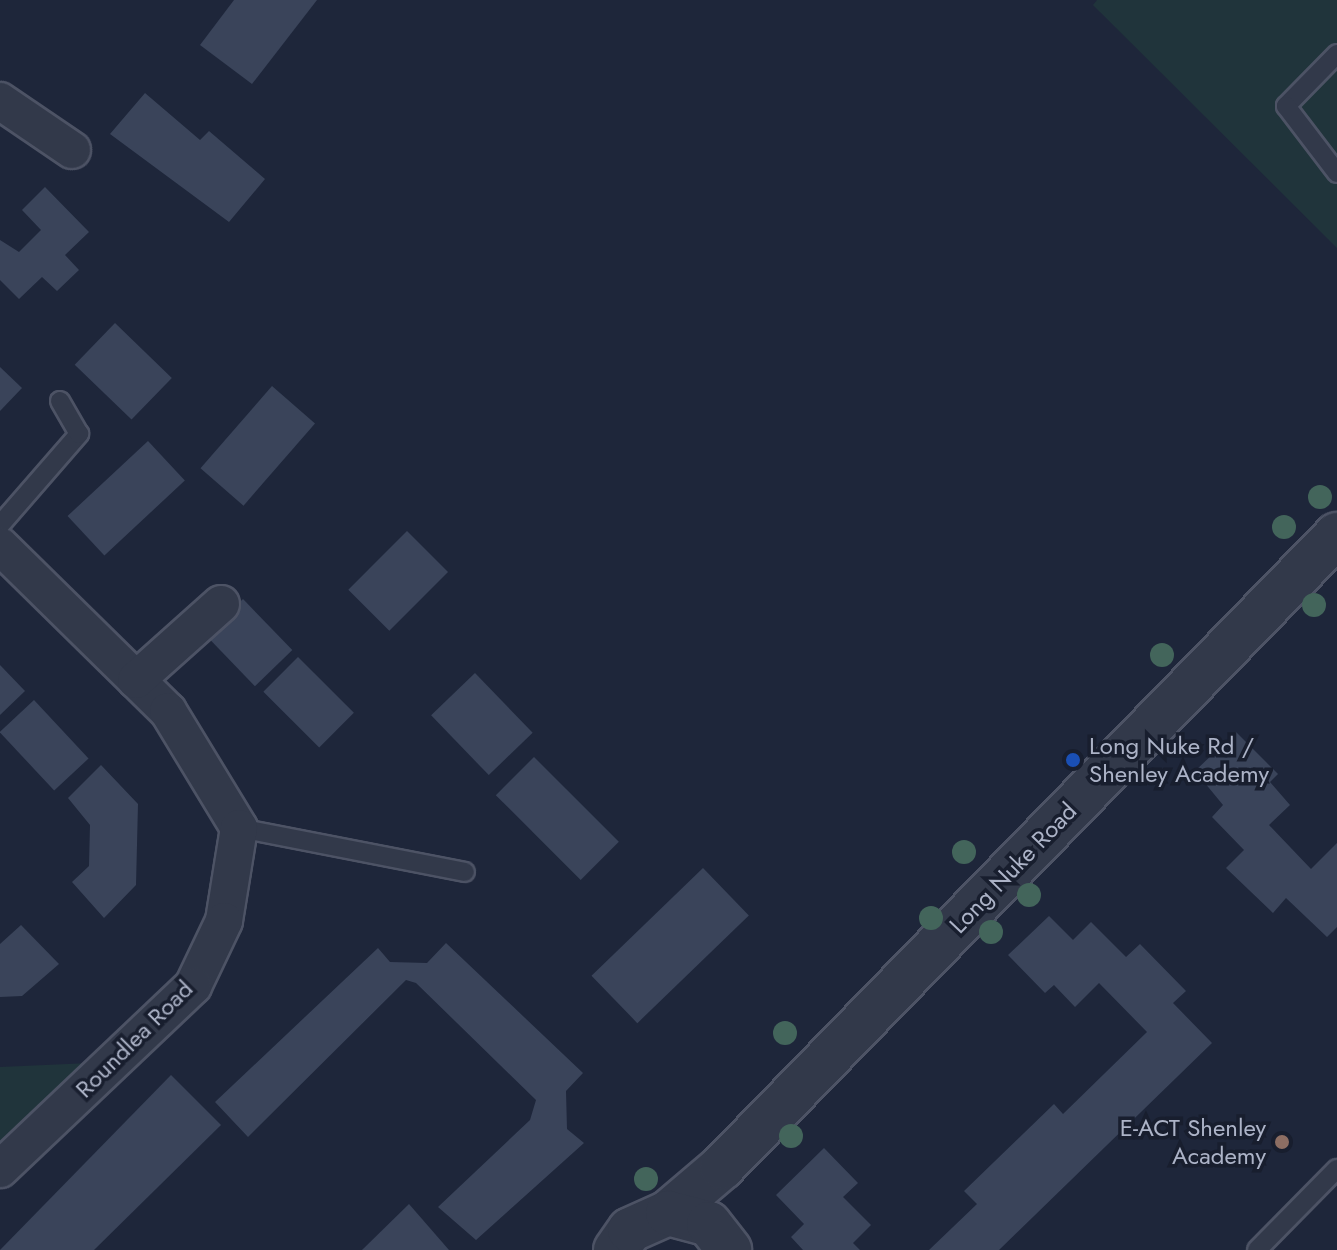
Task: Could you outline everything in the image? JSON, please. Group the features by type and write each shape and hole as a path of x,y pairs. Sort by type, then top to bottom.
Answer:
{"street":[{"path":"0,101 72,150"},
{"name":"Long Nuke Road","path":"616,1250 630,1230 668,1213 753,1131 1337,535"},
{"path":"0,546 168,711 239,828"},
{"path":"136,680 221,604"},
{"name":"Roundlea Road","path":"0,1169 193,986 224,921 239,828"},
{"name":"Long Nuke Road","path":"726,1244 753,1131"},
{"name":"Long Nuke Road","path":"668,1213 709,1224 726,1244"}],"lane":[{"path":"1337,54 1286,106 1337,173"},
{"path":"0,525 79,434 60,401"},
{"path":"239,828 465,872"},
{"path":"1257,1250 1337,1169"}],"shaded area":[{"path":"1097,0 1337,0 1337,248 1093,5"},
{"path":"113,1062 0,1169 0,1067"}],"building":[{"path":"234,0 317,0 252,84 200,45"},
{"path":"145,93 200,140 209,131 265,179 229,222 110,134"},
{"path":"45,187 89,232 65,255 79,270 57,291 42,277 19,299 0,280 0,240 19,252 41,230 22,210"},
{"path":"115,323 172,378 132,420 75,365"},
{"path":"0,367 22,388 0,411"},
{"path":"272,386 315,423 244,506 200,468"},
{"path":"148,441 185,480 104,556 68,516"},
{"path":"407,531 448,572 389,631 348,590"},
{"path":"243,599 292,650 255,686 206,635"},
{"path":"298,657 354,713 319,748 263,692"},
{"path":"0,665 25,691 0,715"},
{"path":"475,673 533,733 489,775 431,715"},
{"path":"34,700 89,759 54,791 0,732"},
{"path":"1236,732 1278,774 1270,782 1290,805 1269,825 1311,869 1337,843 1337,927 1327,937 1286,898 1273,913 1226,868 1244,850 1212,817 1223,805 1195,771"},
{"path":"534,757 619,842 581,880 496,795"},
{"path":"101,765 138,804 136,885 104,918 72,882 89,866 90,825 68,798"},
{"path":"703,868 749,915 637,1023 592,976"},
{"path":"1049,916 1073,940 1091,922 1126,957 1140,944 1186,991 1173,1003 1212,1043 999,1250 929,1250 977,1204 964,1191 1054,1104 1063,1114 1147,1032 1099,983 1075,1007 1054,985 1045,993 1008,955"},
{"path":"21,925 59,964 22,996 0,997 0,944"},
{"path":"446,943 583,1073 566,1091 567,1129 584,1143 476,1240 438,1207 530,1120 536,1100 416,983 406,980 248,1137 215,1102 378,948 390,962 427,963"},
{"path":"171,1075 221,1125 94,1250 0,1250"},
{"path":"824,1148 858,1183 843,1197 871,1225 853,1243 860,1250 803,1250 791,1237 804,1224 776,1195"},
{"path":"409,1204 449,1250 362,1250"}],"place":[{"name":"Long Nuke Rd / Shenley Academy","path":"1073,760"},
{"name":"E-ACT Shenley Academy","path":"1282,1142"}]}
